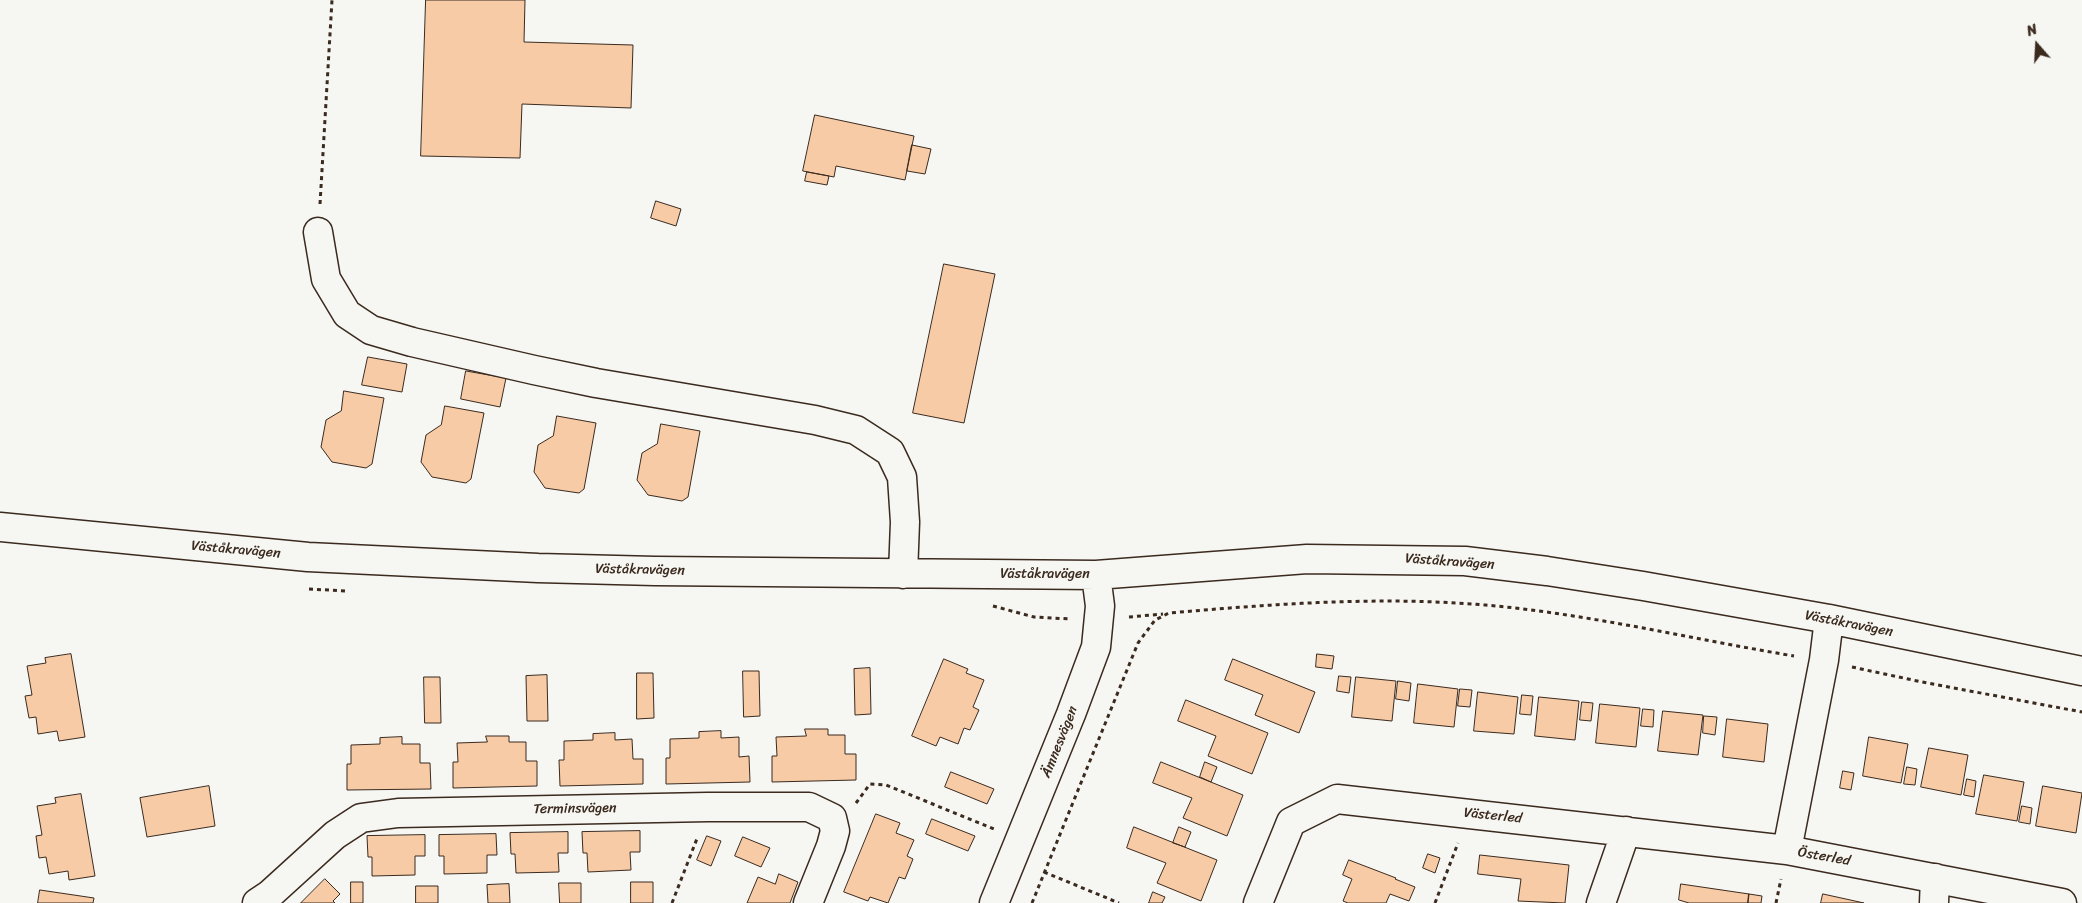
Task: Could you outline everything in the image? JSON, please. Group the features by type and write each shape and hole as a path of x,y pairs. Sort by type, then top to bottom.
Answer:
{"street":[{"path":"318,232 326,279 347,314 371,330 412,342 552,374 742,406 856,430 890,452 902,477 905,522 903,574"},
{"name":"Väståkravägen","path":"0,527 308,557 655,571 1096,575 1307,559 1464,561 1634,585 1829,619 2082,671"},
{"name":"Ämnesvägen","path":"994,903 1071,714 1096,647 1100,606 1096,575"},
{"name":"Österled","path":"1829,619 1824,660 1787,850 1935,890 2062,903"},
{"name":"Västerled","path":"1258,903 1291,822 1337,799 1787,850"},
{"name":"Terminsvägen","path":"257,903 270,895 336,835 361,818 398,813 809,807 832,818 835,831"},
{"path":"808,903 831,846 835,831"},
{"path":"1601,903 1626,831"}],"path":[{"path":"318,232 332,0"},
{"path":"1032,903 1138,643 1155,620 1168,613 1287,603 1361,600 1424,601 1486,605 1550,612 1824,660 1922,682 2082,712"},
{"path":"835,831 870,784 886,785 1020,839"},
{"path":"672,903 708,807"},
{"path":"1435,903 1469,814"},
{"path":"1044,872 1119,903"}],"building":[{"path":"426,0 525,0 524,42 633,45 631,108 522,104 520,158 421,156"},
{"path":"815,115 914,136 905,180 836,166 834,177 803,171"},
{"path":"912,145 931,149 925,174 907,171"},
{"path":"807,172 829,176 827,185 805,181"},
{"path":"656,201 681,209 676,226 651,218"},
{"path":"944,264 995,274 964,423 913,413"},
{"path":"368,357 407,364 402,392 362,385"},
{"path":"466,371 506,378 500,407 461,399"},
{"path":"344,391 384,398 372,464 366,468 332,462 321,447 326,420 341,411"},
{"path":"445,406 484,413 471,479 466,483 432,477 421,462 426,435 441,425"},
{"path":"557,416 596,423 584,489 579,493 545,488 534,472 538,445 553,436"},
{"path":"661,424 700,431 688,497 682,501 648,495 637,480 642,453 657,444"},
{"path":"71,654 85,737 59,741 57,731 38,734 36,717 29,718 25,696 32,695 27,666 46,663 45,658"},
{"path":"1317,654 1334,656 1332,669 1316,667"},
{"path":"944,659 968,669 966,673 984,680 973,707 979,710 970,730 964,728 958,744 940,737 936,746 912,736"},
{"path":"1233,659 1315,692 1299,733 1255,715 1263,695 1225,680"},
{"path":"870,668 871,714 855,715 854,669"},
{"path":"743,671 759,671 760,716 744,717"},
{"path":"637,673 653,673 654,718 637,719"},
{"path":"547,675 548,721 527,721 526,676"},
{"path":"1339,676 1351,677 1349,693 1337,691"},
{"path":"424,677 440,677 441,723 425,723"},
{"path":"1356,677 1396,681 1392,721 1352,717"},
{"path":"1398,681 1411,683 1409,701 1396,699"},
{"path":"1418,684 1458,689 1454,727 1414,723"},
{"path":"1460,689 1472,690 1470,707 1458,706"},
{"path":"1478,692 1518,697 1514,734 1474,731"},
{"path":"1522,695 1533,696 1531,715 1520,714"},
{"path":"1539,697 1579,701 1575,740 1535,736"},
{"path":"1186,700 1268,733 1252,774 1208,756 1216,736 1178,721"},
{"path":"1582,702 1593,703 1591,721 1580,720"},
{"path":"1600,704 1640,708 1636,747 1596,743"},
{"path":"1643,709 1654,710 1653,727 1641,726"},
{"path":"1663,711 1703,715 1698,755 1658,751"},
{"path":"1704,716 1717,717 1715,735 1703,733"},
{"path":"1727,719 1768,724 1764,762 1723,757"},
{"path":"805,729 828,729 828,735 845,735 845,754 856,754 856,780 772,782 772,756 777,756 776,737 806,736"},
{"path":"721,731 721,738 739,737 739,757 749,756 750,782 666,784 666,758 670,758 670,739 699,738 699,732"},
{"path":"615,733 615,740 632,739 633,759 643,759 643,784 560,786 559,760 564,760 564,741 593,740 593,734"},
{"path":"486,736 509,736 509,742 526,742 526,761 537,761 537,786 453,788 453,762 458,762 457,743 487,742"},
{"path":"402,737 402,744 420,744 420,763 430,763 431,789 347,790 347,764 351,764 351,745 380,744 380,738"},
{"path":"1869,737 1908,744 1901,783 1863,776"},
{"path":"1929,748 1968,755 1961,795 1921,787"},
{"path":"1161,762 1243,795 1227,836 1183,818 1192,798 1153,783"},
{"path":"1205,762 1217,767 1211,782 1200,777"},
{"path":"1907,767 1917,769 1915,785 1904,784"},
{"path":"1843,771 1854,773 1851,790 1840,788"},
{"path":"951,772 994,789 987,804 945,787"},
{"path":"1984,775 2024,782 2017,821 1976,814"},
{"path":"1967,779 1976,781 1974,797 1964,795"},
{"path":"209,786 215,826 147,837 140,798"},
{"path":"2043,786 2082,793 2076,833 2036,826"},
{"path":"81,794 95,876 69,880 68,871 49,874 46,857 39,858 36,836 42,835 37,806 56,803 55,798"},
{"path":"2022,806 2032,808 2030,824 2019,822"},
{"path":"876,814 900,823 896,833 914,840 907,856 913,859 905,879 899,877 888,903 870,897 868,901 844,892"},
{"path":"932,819 975,836 968,851 926,834"},
{"path":"1134,827 1217,860 1201,901 1157,883 1166,863 1127,848"},
{"path":"1179,827 1191,832 1185,847 1173,843"},
{"path":"640,831 640,852 630,852 631,870 588,872 587,853 583,853 582,832"},
{"path":"568,832 568,853 558,853 559,872 516,873 515,854 511,854 510,833"},
{"path":"496,834 497,855 487,855 487,873 444,874 444,856 439,856 439,835"},
{"path":"425,835 425,856 415,856 415,875 372,876 372,857 368,857 367,836"},
{"path":"707,836 721,841 711,866 697,860"},
{"path":"743,837 770,848 761,867 735,856"},
{"path":"1428,854 1440,858 1435,873 1423,868"},
{"path":"1480,855 1569,865 1565,903 1518,901 1521,879 1478,874"},
{"path":"1349,860 1415,887 1409,901 1390,894 1386,903 1348,903 1343,901 1352,879 1343,875"},
{"path":"779,874 798,882 790,903 747,903 758,877 775,884"},
{"path":"325,879 340,894 333,901 335,903 301,903"},
{"path":"351,882 363,882 363,903 351,903"},
{"path":"631,882 653,882 653,903 631,903"},
{"path":"559,883 581,883 581,903 560,903"},
{"path":"509,884 510,903 488,903 487,885"},
{"path":"1681,884 1749,894 1748,903 1689,903 1679,900"},
{"path":"416,886 438,886 438,903 416,903"},
{"path":"40,890 94,898 93,903 38,903"},
{"path":"1153,892 1165,897 1162,903 1149,903"},
{"path":"1749,894 1762,896 1761,903 1748,903"},
{"path":"1823,894 1864,903 1821,903"}]}
